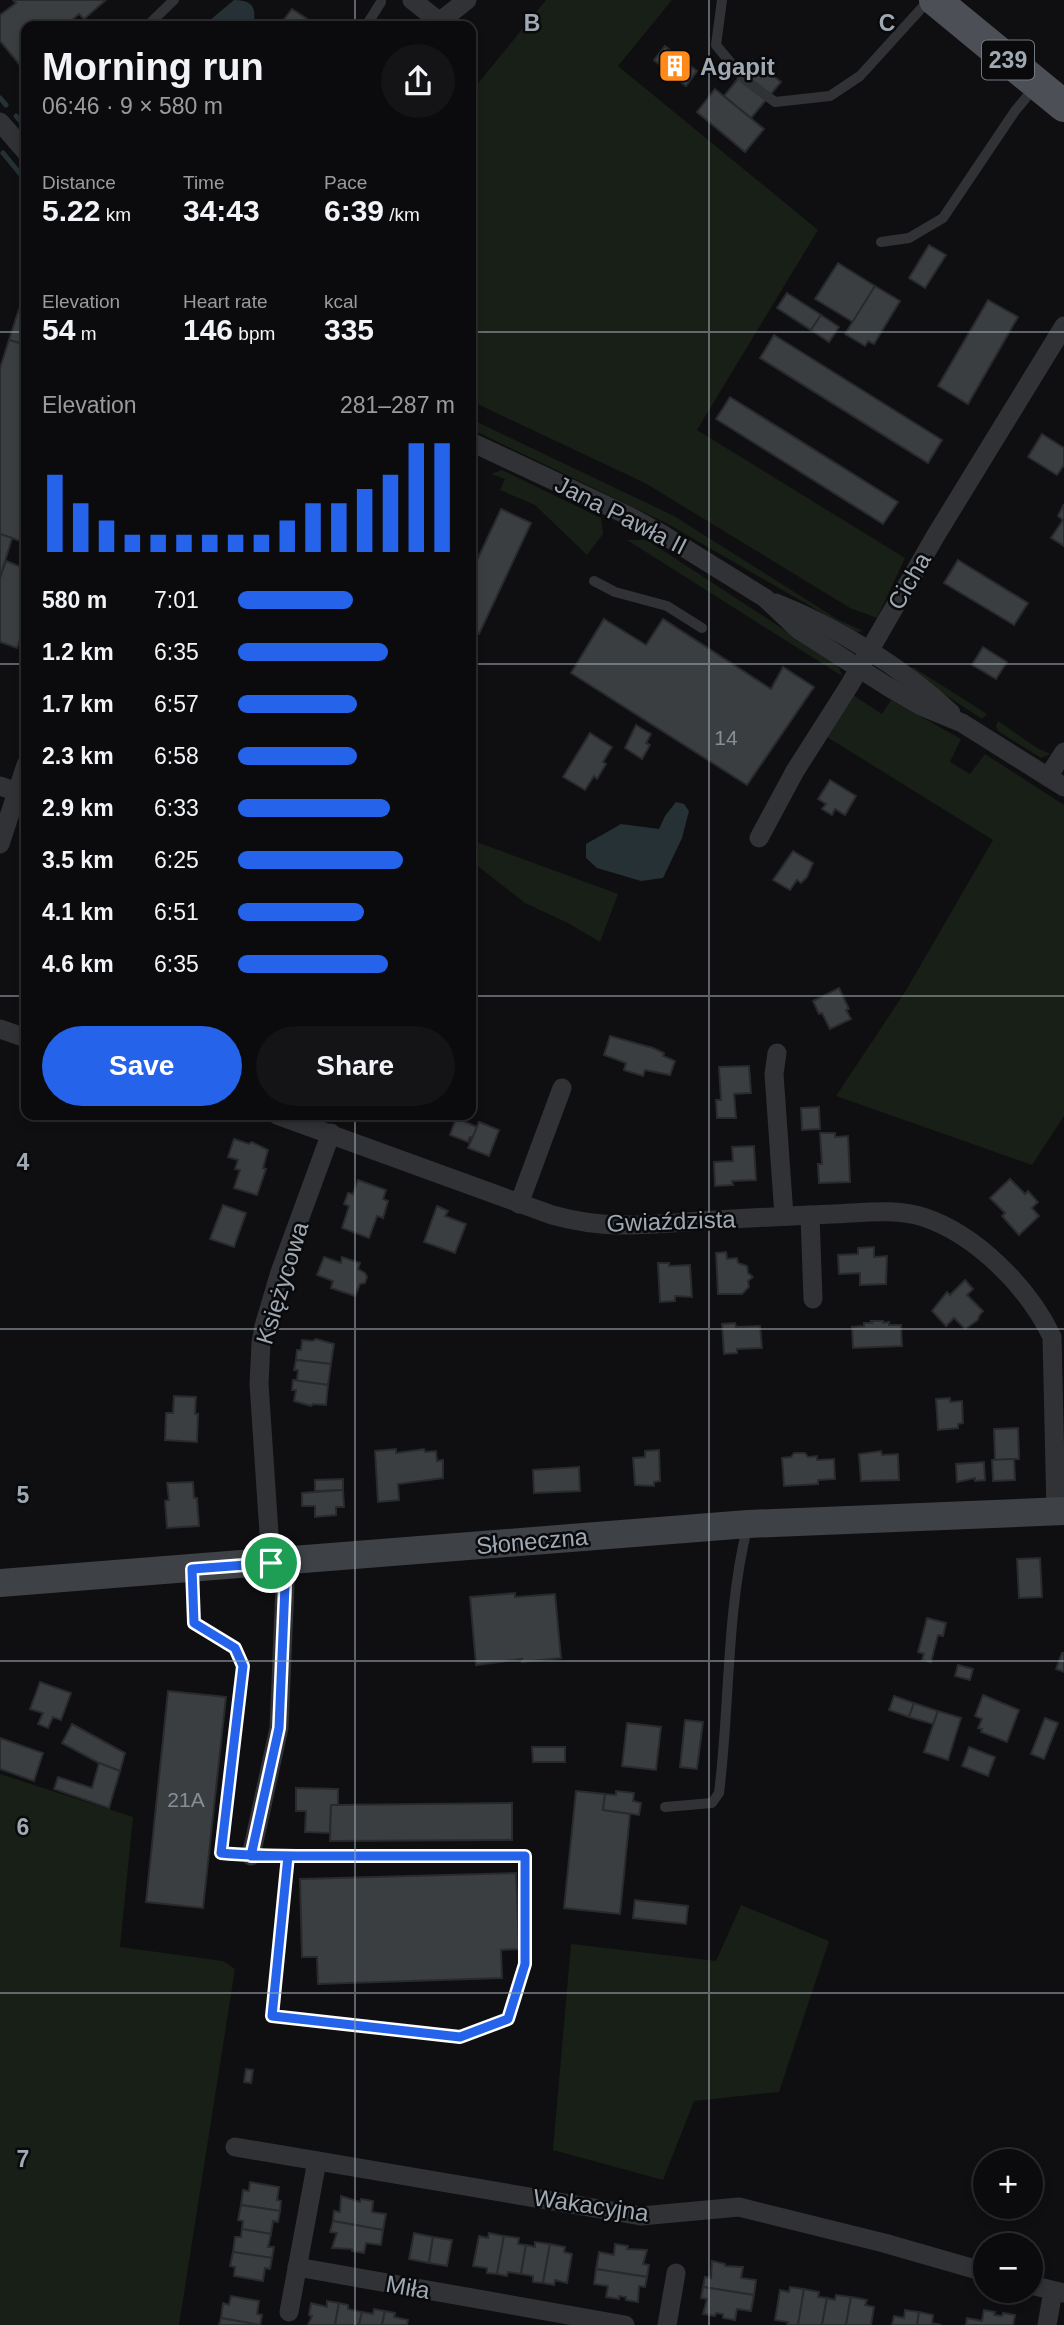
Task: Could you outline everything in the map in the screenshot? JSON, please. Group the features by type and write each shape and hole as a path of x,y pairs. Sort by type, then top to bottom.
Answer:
{"main road":[{"name":"239","path":"935,0 1064,106"}],"street":[{"path":"412,0 434,21"},
{"path":"441,21 467,0"},
{"path":"3,130 21,147"},
{"name":"Cicha","path":"759,838 936,535 1064,326"},
{"name":"Jana Pawła II","path":"476,444 629,516 663,534 765,598 808,616 863,660 930,693 962,723 1056,782"},
{"path":"1056,782 1064,752"},
{"path":"0,844 9,789 21,772"},
{"path":"0,1030 21,1036"},
{"path":"777,1053 774,1073 784,1216"},
{"path":"519,1204 562,1088"},
{"name":"Gwiaździsta","path":"292,1120 519,1204 585,1224 621,1226 784,1216 897,1213 921,1216 951,1228 977,1245 1029,1299 1043,1318 1052,1337 1060,1511"},
{"name":"Księżycowa","path":"251,1856 279,1728 278,1562 259,1384 261,1343 280,1272 331,1133"},
{"path":"810,1215 813,1298"},
{"name":"Słoneczna","path":"0,1583 748,1524 1060,1511"},
{"name":"Wakacyjna","path":"235,2147 641,2216 739,2207 973,2269"},
{"path":"289,2312 317,2161"},
{"name":"Miła","path":"298,2267 625,2325"},
{"path":"667,2325 676,2273"},
{"path":"1047,2325 1058,2292"}],"lane":[{"path":"151,21 174,0"},
{"path":"722,0 716,46 744,79 775,102 830,96 850,83 860,76 929,0"},
{"path":"369,21 381,2"},
{"path":"881,242 909,238 943,218 1037,83"},
{"path":"594,581 615,592 667,606 702,628"},
{"path":"665,1807 712,1803 719,1793 734,1609 748,1524"},
{"path":"192,1569 194,1623 235,1648 243,1666 221,1853 251,1856 288,1856 525,1856 525,1964 508,2019 460,2037 272,2016 288,1856"}],"shaded area":[{"path":"234,0 249,3 254,10 253,21 209,21"},
{"path":"546,0 672,0 618,66 818,230 697,430 905,558 877,618 850,608 645,483 476,403 476,86"},
{"path":"476,421 674,516 837,619 863,631 857,632 836,621 668,524 476,431"},
{"path":"502,470 601,518 603,534 587,555 535,505 500,490 505,479 491,474"},
{"path":"627,540 647,540 838,665 842,676"},
{"path":"913,667 987,714 982,719 909,671"},
{"path":"850,693 882,714 891,700 961,739 950,762 970,774 985,754 1064,805 1064,1116 1032,1165 836,1096 905,992 993,840 827,737"},
{"path":"998,721 1037,748 1051,754 1041,758 998,731"},
{"path":"676,802 684,804 689,811 682,838 663,878 641,881 597,868 586,858 586,844 621,824 659,829"},
{"path":"476,842 618,894 600,942 525,903 476,865"},
{"path":"0,1774 133,1817 120,1947 223,1961 235,1969 179,2325 0,2325"},
{"path":"741,1905 829,1941 779,2092 694,2101 663,2180 553,2150 571,1944 716,1961"}],"building":[{"path":"13,0 106,0 84,19 79,14 71,21 21,21 20,65 0,41 0,15 16,3"},
{"path":"292,9 310,21 283,21"},
{"name":"Agapit","path":"665,46 697,71 686,86 654,60"},
{"path":"753,60 781,82 751,118 724,96"},
{"path":"715,89 764,129 745,152 697,112"},
{"path":"929,245 946,255 925,288 909,278"},
{"path":"838,263 875,286 853,322 815,299"},
{"path":"875,286 900,301 874,344 868,341 865,346 845,334"},
{"path":"787,293 821,315 811,330 777,308"},
{"path":"988,300 1018,317 968,404 938,386"},
{"path":"19,309 21,310 21,344 9,340"},
{"path":"821,315 839,327 829,342 811,330"},
{"path":"774,335 942,440 928,463 760,358"},
{"path":"9,340 21,344 21,541 0,534 0,368"},
{"path":"730,397 898,502 883,524 716,419"},
{"path":"1042,434 1064,448 1064,465 1057,475 1028,457"},
{"path":"1064,504 1064,546 1051,538 1063,520 1058,516"},
{"path":"501,509 531,523 479,634 476,632 476,562"},
{"path":"0,534 12,538 0,578"},
{"path":"958,560 1028,603 1014,625 944,583"},
{"path":"6,561 21,567 21,636 17,648 0,642 0,578"},
{"path":"604,619 646,645 663,619 771,689 783,667 814,687 747,785 571,673"},
{"path":"983,647 1007,662 996,679 972,665"},
{"path":"636,725 651,734 646,743 650,745 642,759 625,748"},
{"path":"590,733 612,747 597,779 594,776 585,790 563,777"},
{"path":"830,780 856,796 845,815 835,809 832,815 822,809 826,804 818,799"},
{"path":"793,851 813,863 807,877 801,883 797,880 790,890 773,880"},
{"path":"839,988 851,1019 830,1029 813,1001"},
{"path":"610,1036 664,1053 663,1056 675,1061 670,1075 645,1070 643,1076 624,1070 626,1063 604,1055"},
{"path":"749,1066 751,1093 734,1094 736,1118 717,1118 716,1100 721,1100 719,1067"},
{"path":"819,1107 820,1129 802,1130 801,1108"},
{"path":"455,1120 477,1127 473,1138 470,1137 468,1142 450,1135"},
{"path":"479,1122 499,1130 489,1156 468,1148"},
{"path":"820,1133 835,1133 835,1137 848,1136 850,1182 819,1183 818,1164 822,1164"},
{"path":"234,1139 249,1144 252,1142 268,1150 263,1168 266,1169 257,1195 234,1188 240,1170 235,1169 238,1160 228,1157"},
{"path":"754,1146 756,1180 732,1181 733,1185 715,1186 714,1162 733,1161 732,1147"},
{"path":"1010,1179 1025,1194 1028,1191 1038,1202 1032,1208 1039,1216 1019,1235 1002,1216 1005,1213 990,1198"},
{"path":"358,1180 386,1190 383,1199 388,1201 383,1218 377,1216 369,1238 342,1228 349,1206 344,1204 348,1193 353,1194"},
{"path":"223,1205 246,1213 234,1247 210,1239"},
{"path":"437,1206 448,1211 445,1216 466,1224 455,1253 424,1242"},
{"path":"874,1247 874,1257 887,1256 886,1284 860,1285 860,1273 839,1274 838,1255 858,1254 858,1248"},
{"path":"726,1252 727,1259 737,1258 738,1263 747,1266 748,1273 753,1277 742,1294 718,1294 716,1253"},
{"path":"324,1257 341,1263 342,1257 360,1263 358,1269 367,1277 365,1283 360,1284 355,1296 331,1288 333,1281 317,1275"},
{"path":"658,1263 669,1263 669,1266 690,1265 692,1297 675,1296 675,1301 660,1302"},
{"path":"965,1280 973,1289 967,1295 983,1311 978,1320 965,1329 954,1318 946,1326 932,1311 947,1292 950,1295"},
{"path":"871,1321 901,1325 902,1346 853,1348 852,1327 864,1326 864,1323 872,1323"},
{"path":"735,1323 736,1327 760,1326 762,1348 737,1349 737,1353 724,1354 722,1324"},
{"path":"316,1339 334,1344 331,1364 296,1360 302,1340"},
{"path":"296,1360 331,1364 328,1385 293,1380 297,1380 298,1370 294,1370"},
{"path":"293,1380 328,1385 326,1405 311,1406 294,1401 296,1390 292,1390"},
{"path":"174,1396 196,1397 197,1442 165,1440 166,1413 173,1413"},
{"path":"950,1398 950,1402 962,1401 963,1423 958,1424 958,1428 938,1430 936,1399"},
{"path":"1018,1428 1019,1459 995,1460 994,1429"},
{"path":"396,1449 396,1453 424,1449 425,1452 436,1451 437,1461 443,1460 443,1478 398,1484 399,1500 378,1502 375,1451"},
{"path":"659,1450 660,1481 654,1482 654,1486 635,1485 633,1458 645,1457 645,1451"},
{"path":"881,1451 882,1455 898,1454 899,1480 861,1481 859,1454"},
{"path":"794,1453 805,1453 808,1457 817,1456 817,1460 834,1459 835,1479 818,1480 818,1484 784,1486 782,1458 791,1457"},
{"path":"1014,1459 1015,1480 993,1481 992,1460"},
{"path":"984,1462 985,1480 975,1481 975,1478 957,1482 956,1464"},
{"path":"579,1467 580,1491 534,1493 533,1470"},
{"path":"343,1479 343,1490 315,1491 315,1480"},
{"path":"193,1482 199,1526 167,1528 167,1483"},
{"path":"343,1490 344,1507 336,1507 336,1515 315,1517 315,1506 302,1506 302,1493"},
{"path":"1040,1558 1042,1597 1019,1598 1017,1559"},
{"path":"515,1593 515,1597 555,1594 561,1658 522,1662 522,1659 476,1665 470,1597"},
{"path":"927,1618 946,1623 943,1636 938,1635 931,1662 922,1660 924,1654 918,1652"},
{"path":"1064,1653 1064,1672 1056,1669"},
{"path":"958,1665 973,1669 970,1680 955,1676"},
{"path":"40,1682 71,1693 61,1720 53,1717 48,1728 38,1724 43,1713 30,1709"},
{"path":"168,1691 226,1697 203,1908 146,1902"},
{"path":"983,1695 1019,1710 1007,1742 981,1732 982,1729 978,1728 982,1719 975,1716"},
{"path":"894,1696 914,1703 909,1717 889,1710"},
{"path":"914,1703 938,1711 933,1724 909,1717"},
{"path":"938,1711 961,1718 948,1760 924,1752"},
{"path":"1045,1718 1058,1723 1044,1759 1031,1754"},
{"path":"685,1720 703,1722 697,1769 680,1767"},
{"path":"627,1723 661,1727 656,1770 622,1766"},
{"path":"72,1724 125,1753 120,1771 62,1743"},
{"path":"0,1738 43,1753 34,1781 0,1769"},
{"path":"532,1747 565,1747 565,1762 533,1762"},
{"path":"969,1747 995,1757 988,1776 962,1766"},
{"path":"99,1763 120,1771 109,1808 54,1789 58,1777 92,1788"},
{"path":"296,1788 338,1789 338,1805 331,1805 330,1833 305,1832 306,1811 296,1811"},
{"path":"576,1791 605,1794 603,1810 630,1814 620,1914 564,1908"},
{"path":"616,1791 634,1793 633,1801 641,1803 639,1815 603,1810 605,1794 616,1795"},
{"path":"512,1803 512,1840 330,1841 331,1805"},
{"path":"516,1873 519,1949 501,1950 502,1978 318,1984 317,1957 302,1957 300,1879"},
{"path":"635,1900 688,1906 686,1924 633,1918"},
{"path":"246,2069 253,2070 251,2083 244,2082"},
{"path":"250,2182 279,2187 277,2200 281,2201 280,2211 241,2205 243,2190 249,2191"},
{"path":"341,2196 360,2202 361,2199 373,2201 372,2212 386,2214 383,2230 333,2221 334,2211 340,2212"},
{"path":"241,2205 280,2211 278,2222 273,2221 271,2234 242,2229 243,2221 238,2220"},
{"path":"333,2221 383,2230 381,2245 366,2243 364,2253 332,2248 337,2233 330,2232"},
{"path":"242,2229 271,2234 268,2247 274,2247 272,2258 233,2252 235,2237 241,2237"},
{"path":"414,2233 433,2237 429,2263 409,2259"},
{"path":"489,2233 504,2236 497,2274 487,2273 487,2268 473,2266 479,2236 488,2238"},
{"path":"504,2236 519,2238 518,2244 526,2245 521,2274 497,2274"},
{"path":"433,2237 452,2240 447,2266 429,2263"},
{"path":"535,2242 550,2244 543,2283 533,2282 533,2276 521,2274 526,2245 535,2247"},
{"path":"550,2244 565,2247 564,2252 572,2254 567,2283 555,2280 554,2285 543,2283"},
{"path":"615,2244 628,2246 627,2249 647,2250 643,2264 649,2265 647,2277 596,2269 599,2252 614,2255"},
{"path":"233,2252 272,2258 270,2269 265,2268 263,2281 234,2276 235,2267 230,2266"},
{"path":"712,2261 725,2266 743,2267 741,2278 756,2280 754,2295 703,2287 705,2277 711,2278"},
{"path":"596,2269 647,2277 645,2287 639,2286 638,2302 626,2300 626,2297 606,2297 608,2286 594,2284"},
{"path":"703,2287 754,2295 751,2311 737,2309 735,2320 723,2318 723,2314 703,2314 707,2299 701,2298"},
{"path":"790,2287 804,2289 798,2325 787,2325 788,2322 775,2320 780,2290 789,2292"},
{"path":"804,2289 819,2292 818,2297 827,2298 822,2325 798,2325"},
{"path":"836,2295 851,2297 846,2325 822,2325 827,2298 835,2300"},
{"path":"231,2296 259,2301 257,2314 262,2315 260,2325 221,2318 223,2303 229,2305"},
{"path":"851,2297 867,2300 865,2305 874,2307 871,2325 846,2325"},
{"path":"327,2301 339,2303 335,2325 308,2325 312,2316 309,2315 311,2303 327,2307"},
{"path":"339,2303 348,2305 348,2309 362,2312 359,2325 335,2325"},
{"path":"374,2309 385,2311 382,2325 359,2325 362,2312 373,2314"},
{"path":"905,2310 919,2312 917,2325 892,2325 894,2316 904,2318"},
{"path":"984,2310 995,2312 994,2315 1015,2315 1013,2325 966,2325 967,2318 982,2321"},
{"path":"385,2311 395,2313 394,2317 408,2320 407,2325 382,2325"},
{"path":"919,2312 933,2315 932,2323 941,2325 917,2325"},
{"path":"221,2318 260,2325 219,2325"}],"waterway":[{"path":"0,98 6,105"},
{"path":"16,116 21,122"},
{"path":"3,153 21,175"}],"place":[{"name":"Agapit","path":"675,66"}],"route":[{"path":"271,1563 192,1569 194,1623 208,1629 235,1648 243,1666 221,1853 251,1856 288,1856 525,1856 525,1964 508,2019 460,2037 272,2016 288,1856 251,1856 279,1728 286,1562 271,1563"}]}
